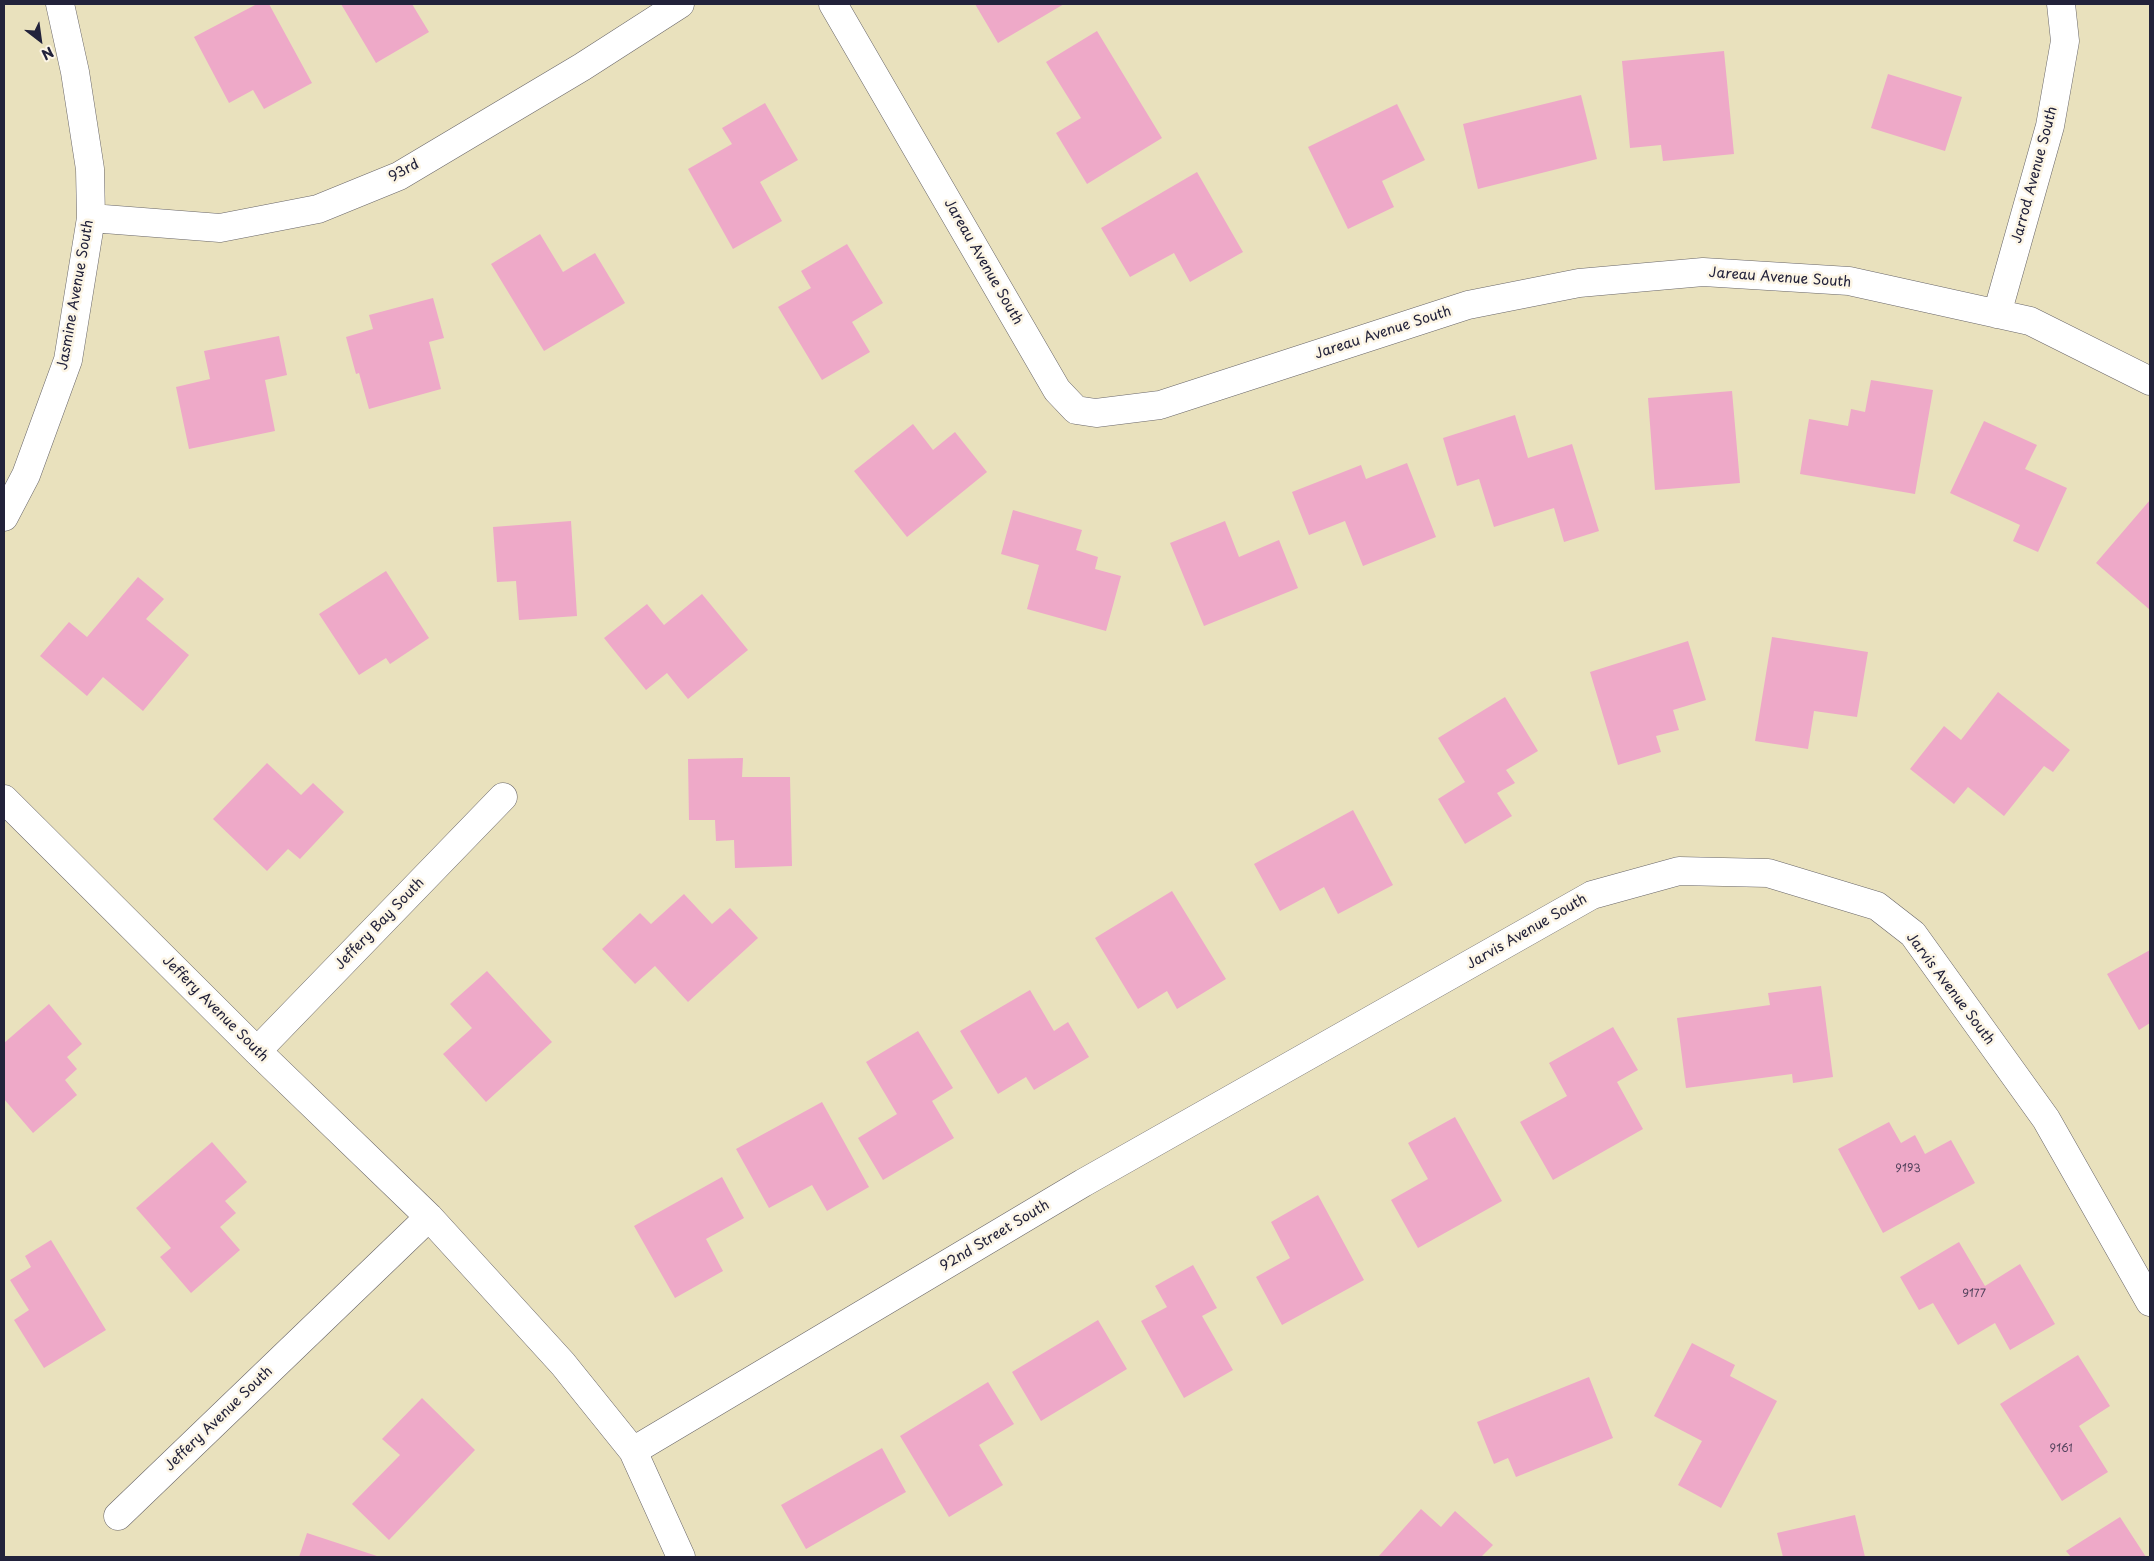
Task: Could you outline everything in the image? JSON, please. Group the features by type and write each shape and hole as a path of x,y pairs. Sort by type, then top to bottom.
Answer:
{"street":[{"name":"Jasmine Avenue South","path":"4,517 26,475 68,360 91,218 90,169 75,72 60,4"},
{"name":"93rd","path":"91,218 220,228 318,209 399,176 582,67 680,4"},
{"name":"Jareau Avenue South","path":"833,4 1057,390 1076,410 1096,413 1160,405 1468,305 1579,283 1703,272 1849,281 2030,321 2150,381"},
{"name":"Jarrod Avenue South","path":"1997,314 2050,126 2065,41 2061,4"},
{"name":"Jeffery Bay South","path":"257,1051 503,797"},
{"name":"Jeffery Avenue South","path":"4,799 257,1051 429,1217 563,1364 633,1451 681,1557"},
{"name":"Jarvis Avenue South","path":"1359,1027 1592,895 1679,871 1768,873 1877,906 1913,934 2046,1119 2150,1302"},
{"name":"92nd Street South","path":"633,1451 1083,1183 1359,1027"},
{"name":"Jeffery Avenue South","path":"118,1516 429,1217"}],"building":[{"path":"257,4 269,4 312,83 264,109 253,90 229,103 194,37"},
{"path":"341,4 412,4 429,32 376,63"},
{"path":"975,4 1064,4 998,43"},
{"path":"1097,31 1162,138 1087,184 1056,133 1081,118 1046,62"},
{"path":"1724,51 1734,154 1663,161 1661,145 1630,148 1622,61"},
{"path":"1888,74 1962,97 1945,151 1871,128"},
{"path":"1581,95 1597,159 1478,189 1463,124"},
{"path":"765,103 798,160 760,182 782,221 733,249 688,169 732,144 722,128"},
{"path":"1397,104 1425,160 1382,181 1394,207 1348,229 1308,147"},
{"path":"1197,172 1243,252 1190,282 1174,253 1130,277 1101,228"},
{"path":"540,234 563,272 595,253 625,303 544,351 491,264"},
{"path":"847,244 883,303 852,322 870,352 822,380 778,307 811,288 801,271"},
{"path":"433,298 444,338 429,342 441,389 369,409 359,373 356,374 346,337 373,329 369,315"},
{"path":"279,336 287,375 265,380 275,431 189,449 176,387 210,379 204,351"},
{"path":"1871,380 1933,390 1915,494 1800,474 1809,419 1848,426 1851,409 1865,412"},
{"path":"1732,391 1740,483 1655,490 1648,398"},
{"path":"1515,415 1528,458 1572,444 1599,531 1564,542 1554,508 1494,527 1479,479 1457,486 1443,438"},
{"path":"1984,421 2037,445 2025,469 2067,488 2038,552 2013,541 2020,525 1950,493"},
{"path":"913,424 933,450 955,432 987,472 907,537 854,471"},
{"path":"1407,463 1436,537 1363,566 1345,521 1309,535 1292,492 1361,465 1366,479"},
{"path":"2150,500 2150,610 2096,563"},
{"path":"1013,510 1082,530 1076,550 1098,557 1095,569 1121,576 1106,631 1027,609 1039,565 1001,554"},
{"path":"571,521 577,616 519,620 516,581 497,582 493,527"},
{"path":"1225,521 1239,557 1279,540 1298,588 1204,626 1170,543"},
{"path":"386,571 429,638 390,664 386,658 359,675 319,614"},
{"path":"138,577 164,599 146,619 189,655 143,711 103,677 87,696 40,656 69,622 87,637"},
{"path":"702,594 748,650 688,699 667,673 646,690 604,638 647,604 664,625"},
{"path":"1772,637 1868,652 1857,717 1814,711 1808,749 1755,741"},
{"path":"1688,641 1706,700 1673,710 1679,730 1656,736 1661,752 1618,765 1590,672"},
{"path":"1998,692 2070,750 2053,772 2044,766 2004,816 1968,787 1954,804 1910,769 1944,726 1961,740"},
{"path":"1505,697 1538,751 1506,770 1515,783 1497,793 1512,816 1465,844 1438,799 1465,782 1438,738"},
{"path":"743,758 742,777 790,777 792,866 735,868 734,840 716,841 715,820 689,820 688,759"},
{"path":"267,763 301,795 313,783 344,812 300,859 288,849 267,871 213,819"},
{"path":"1353,810 1393,885 1338,914 1324,887 1280,911 1254,864"},
{"path":"1172,891 1226,979 1177,1009 1167,991 1138,1009 1095,938"},
{"path":"684,894 712,924 730,908 758,938 688,1002 655,966 635,984 602,949 640,913 651,924"},
{"path":"2150,950 2150,1023 2139,1030 2107,974"},
{"path":"487,971 552,1042 486,1102 443,1054 472,1028 450,1004"},
{"path":"1821,986 1833,1077 1793,1083 1792,1074 1686,1088 1677,1018 1770,1005 1768,993"},
{"path":"1030,990 1054,1031 1068,1022 1089,1057 1034,1090 1026,1077 998,1094 960,1031"},
{"path":"49,1004 82,1044 67,1057 77,1069 65,1080 77,1095 33,1133 4,1099 4,1043"},
{"path":"1613,1027 1638,1070 1617,1082 1643,1129 1553,1180 1520,1122 1567,1096 1549,1063"},
{"path":"918,1031 953,1088 932,1101 954,1138 883,1180 858,1138 897,1114 866,1062"},
{"path":"822,1102 869,1187 827,1211 812,1185 769,1208 736,1149"},
{"path":"1455,1117 1502,1201 1418,1248 1391,1200 1428,1179 1408,1143"},
{"path":"1889,1122 1901,1143 1915,1135 1925,1154 1951,1140 1975,1183 1883,1233 1838,1149"},
{"path":"212,1142 247,1182 225,1201 236,1213 220,1227 240,1250 191,1293 160,1257 171,1248 136,1208"},
{"path":"722,1177 744,1218 706,1239 723,1271 675,1298 634,1226"},
{"path":"1318,1195 1364,1280 1282,1325 1256,1277 1290,1258 1271,1222"},
{"path":"51,1240 106,1330 44,1368 14,1320 29,1310 10,1280 31,1267 25,1256"},
{"path":"1959,1242 1985,1286 2020,1264 2055,1324 2010,1350 1995,1323 1958,1345 1933,1303 1919,1310 1900,1277"},
{"path":"1193,1265 1217,1308 1202,1316 1233,1370 1184,1398 1141,1321 1167,1307 1155,1286"},
{"path":"1098,1320 1127,1369 1041,1421 1012,1372"},
{"path":"1692,1343 1735,1365 1730,1376 1777,1401 1721,1508 1678,1485 1702,1441 1654,1416"},
{"path":"2078,1355 2110,1406 2079,1426 2108,1472 2062,1501 2000,1404"},
{"path":"1589,1377 1613,1438 1516,1477 1508,1458 1494,1464 1477,1422"},
{"path":"988,1382 1014,1424 979,1445 1003,1485 949,1517 900,1436"},
{"path":"422,1398 475,1450 389,1540 352,1504 400,1455 382,1439"},
{"path":"882,1448 906,1492 806,1549 781,1505"},
{"path":"1421,1509 1441,1527 1455,1511 1493,1545 1481,1557 1378,1557"},
{"path":"1855,1515 1865,1557 1783,1557 1777,1533"},
{"path":"2120,1517 2146,1557 2071,1557 2066,1551"},
{"path":"307,1533 380,1557 299,1557"}]}
